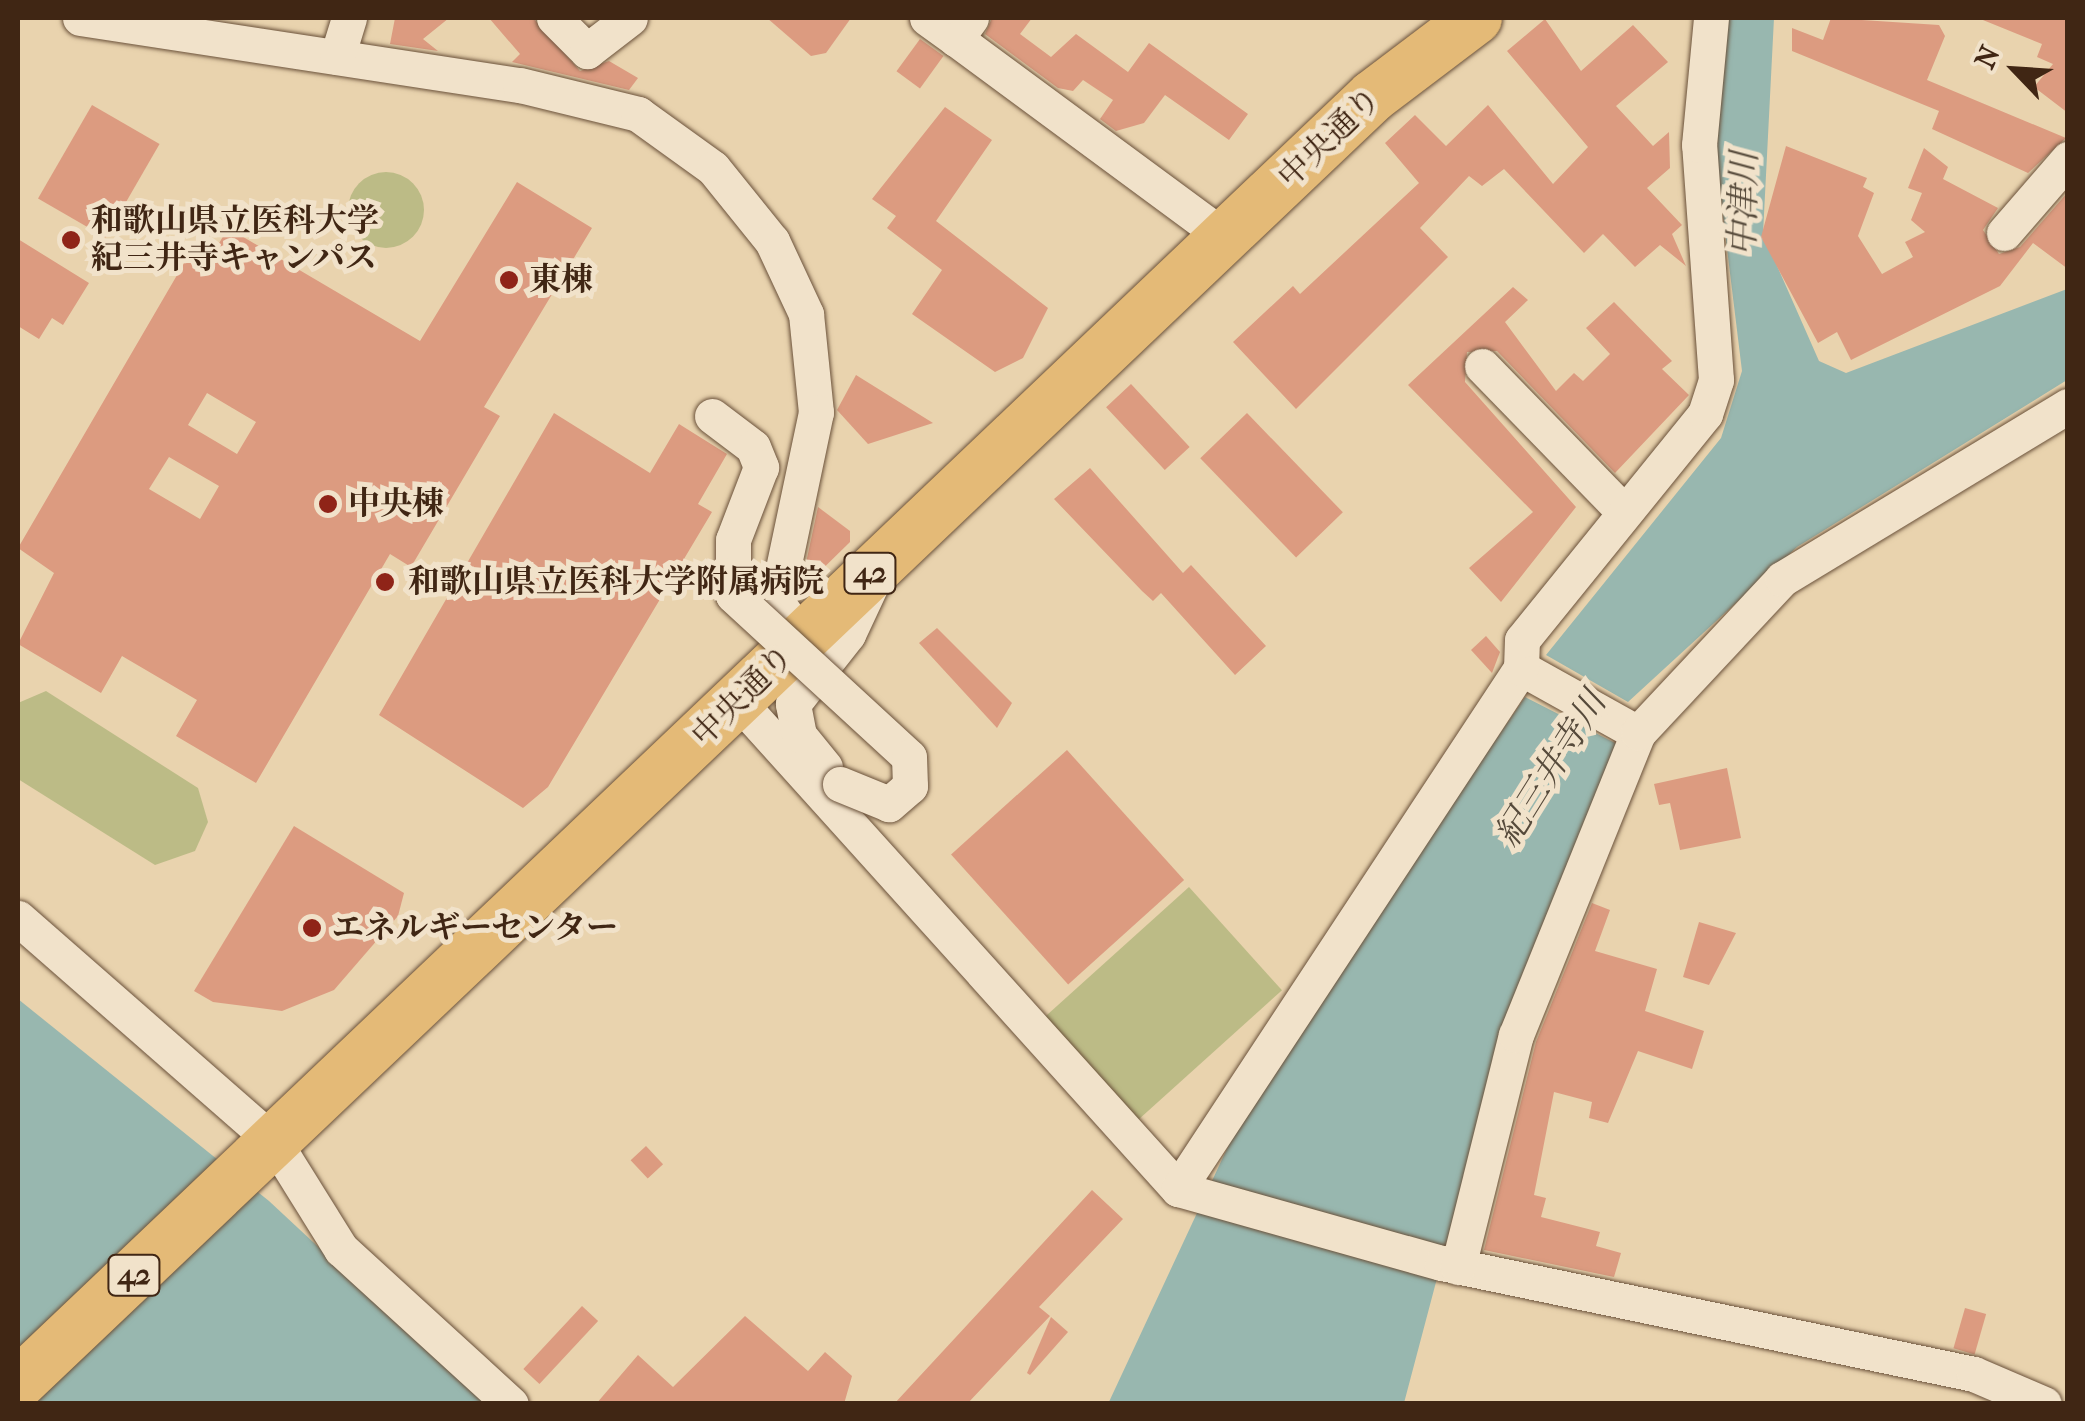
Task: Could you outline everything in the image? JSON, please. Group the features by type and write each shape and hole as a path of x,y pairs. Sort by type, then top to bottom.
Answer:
{"highway":[{"name":"中央通り","path":"18,1384 1385,85 1476,18"}],"street":[{"path":"80,18 337,57 638,114 748,205 806,314 815,374 816,412 776,602 802,637"},
{"path":"337,57 349,18"},
{"path":"554,18 587,51 630,18"},
{"path":"928,18 964,28 1226,238"},
{"path":"1186,1191 1527,671 1522,640 1704,414 1716,380 1699,146 1711,18"},
{"path":"2004,233 2068,158"},
{"path":"1482,366 1624,512"},
{"path":"1450,1265 1516,1035 1632,729 1782,580 2068,406"},
{"path":"712,416 753,446 762,467 733,540 732,595 910,757 910,786 889,804 840,784 799,736 793,704 863,611 878,565"},
{"path":"1527,671 1632,729"},
{"path":"738,702 1186,1191 1450,1265 1925,1362 2044,1404"},
{"path":"18,918 263,1154 341,1249 511,1404"}],"shaded area":[{"path":"386,172 413,183 424,210 413,237 386,248 359,237 348,210 359,183"},
{"path":"46,691 198,788 208,822 195,851 155,865 18,779 18,703"},
{"path":"1189,887 1282,990 1139,1119 1046,1016"}],"water":[{"name":"中津川","path":"1725,18 1774,18 1763,234 1819,361 1846,373 2067,289 2067,380 1797,547 1628,702 1546,655 1721,438 1742,371 1716,159"},
{"name":"紀三井寺川","path":"1525,697 1619,745 1476,1131 1404,1403 1108,1404 1252,1095"},
{"path":"18,999 269,1201 486,1403 18,1403"}],"building":[{"path":"395,18 449,18 423,39 438,51 390,44"},
{"path":"489,18 533,18 580,71 609,61 638,78 629,90 512,62 520,54"},
{"path":"767,18 851,18 826,53 811,56"},
{"path":"992,18 1032,18 1020,34 1051,57 1076,34 1128,72 1149,43 1248,114 1229,140 1165,95 1144,123 1116,131 1100,119 1113,100 1083,80 1073,91 1058,88 985,34"},
{"path":"1831,18 1939,25 1945,36 1927,80 2066,138 2028,173 1932,129 1939,111 1792,51 1792,28 1823,40"},
{"path":"1978,18 2068,18 2068,113 2034,87 2053,64 2037,57 2042,44"},
{"path":"1545,19 1581,71 1633,25 1668,62 1616,106 1653,146 1669,132 1670,168 1647,188 1682,225 1672,234 1686,266 1660,245 1635,267 1603,234 1584,253 1504,169 1482,186 1469,176 1420,228 1448,257 1296,409 1233,342 1293,286 1300,294 1419,183 1385,143 1415,115 1446,146 1488,105 1553,184 1588,147 1507,51"},
{"path":"920,39 943,56 920,88 896,71"},
{"path":"92,105 160,144 106,238 38,199"},
{"path":"945,107 992,140 936,221 1048,308 1023,358 995,372 912,314 942,270 887,228 896,216 872,199"},
{"path":"1786,146 1867,178 1863,187 1874,193 1858,236 1882,274 1913,257 1905,242 1925,232 1911,220 1922,193 1908,188 1924,148 1948,167 1943,179 1998,208 1983,230 1999,254 2020,247 2068,192 2068,269 2033,243 2000,286 1851,360 1837,332 1818,343 1761,237"},
{"name":"中央棟","path":"517,182 592,228 484,407 500,416 411,567 390,554 256,783 176,736 197,700 122,656 101,693 18,644 54,573 18,548 201,234 218,245 228,228 420,341","holes":["207,393 256,422 237,454 188,425","169,457 219,486 200,519 149,489"]},
{"path":"18,239 89,283 63,325 52,318 39,339 18,326"},
{"path":"1513,287 1528,300 1505,322 1556,391 1574,373 1583,381 1610,354 1586,328 1614,302 1672,361 1662,369 1689,395 1615,473 1497,351 1467,352 1465,382 1576,507 1501,602 1469,568 1533,512 1408,385"},
{"path":"856,375 933,423 868,444 837,410"},
{"path":"1131,384 1190,447 1165,470 1106,407"},
{"path":"554,413 650,473 679,424 727,454 698,504 712,512 548,787 523,808 379,715"},
{"path":"1247,413 1343,512 1296,557 1200,458"},
{"path":"1090,468 1183,573 1191,565 1266,646 1235,675 1161,593 1153,601 1054,499"},
{"path":"818,507 850,531 850,542 800,591"},
{"path":"937,628 1012,703 997,728 919,643"},
{"path":"1486,636 1500,652 1492,673 1471,650"},
{"path":"1067,750 1184,880 1068,984 951,854"},
{"path":"1727,768 1741,838 1680,850 1670,803 1659,805 1654,784"},
{"name":"エネルギーセンター","path":"294,826 404,893 398,916 334,990 282,1011 213,1002 194,991"},
{"path":"1592,903 1610,910 1595,951 1657,969 1645,1011 1704,1031 1692,1069 1638,1051 1608,1123 1589,1118 1592,1102 1554,1092 1534,1195 1546,1198 1541,1217 1600,1232 1596,1246 1621,1253 1614,1277 1484,1250 1536,1042"},
{"path":"1699,922 1736,933 1709,985 1683,977"},
{"path":"646,1146 663,1164 648,1179 631,1160"},
{"path":"1092,1190 1123,1219 1039,1307 1050,1316 967,1404 894,1404"},
{"path":"582,1306 598,1321 539,1384 523,1369"},
{"path":"1965,1308 1986,1314 1975,1354 1953,1348"},
{"path":"745,1316 808,1371 825,1352 852,1376 844,1404 596,1404 638,1355 673,1387"},
{"path":"1051,1317 1068,1332 1030,1375 1027,1373"}],"place":[{"name":"和歌山県立医科大学 紀三井寺キャンパス","path":"71,240"},
{"name":"東棟","path":"509,280"},
{"name":"中央棟","path":"328,504"},
{"name":"和歌山県立医科大学附属病院","path":"385,582"},
{"name":"エネルギーセンター","path":"312,928"}]}
